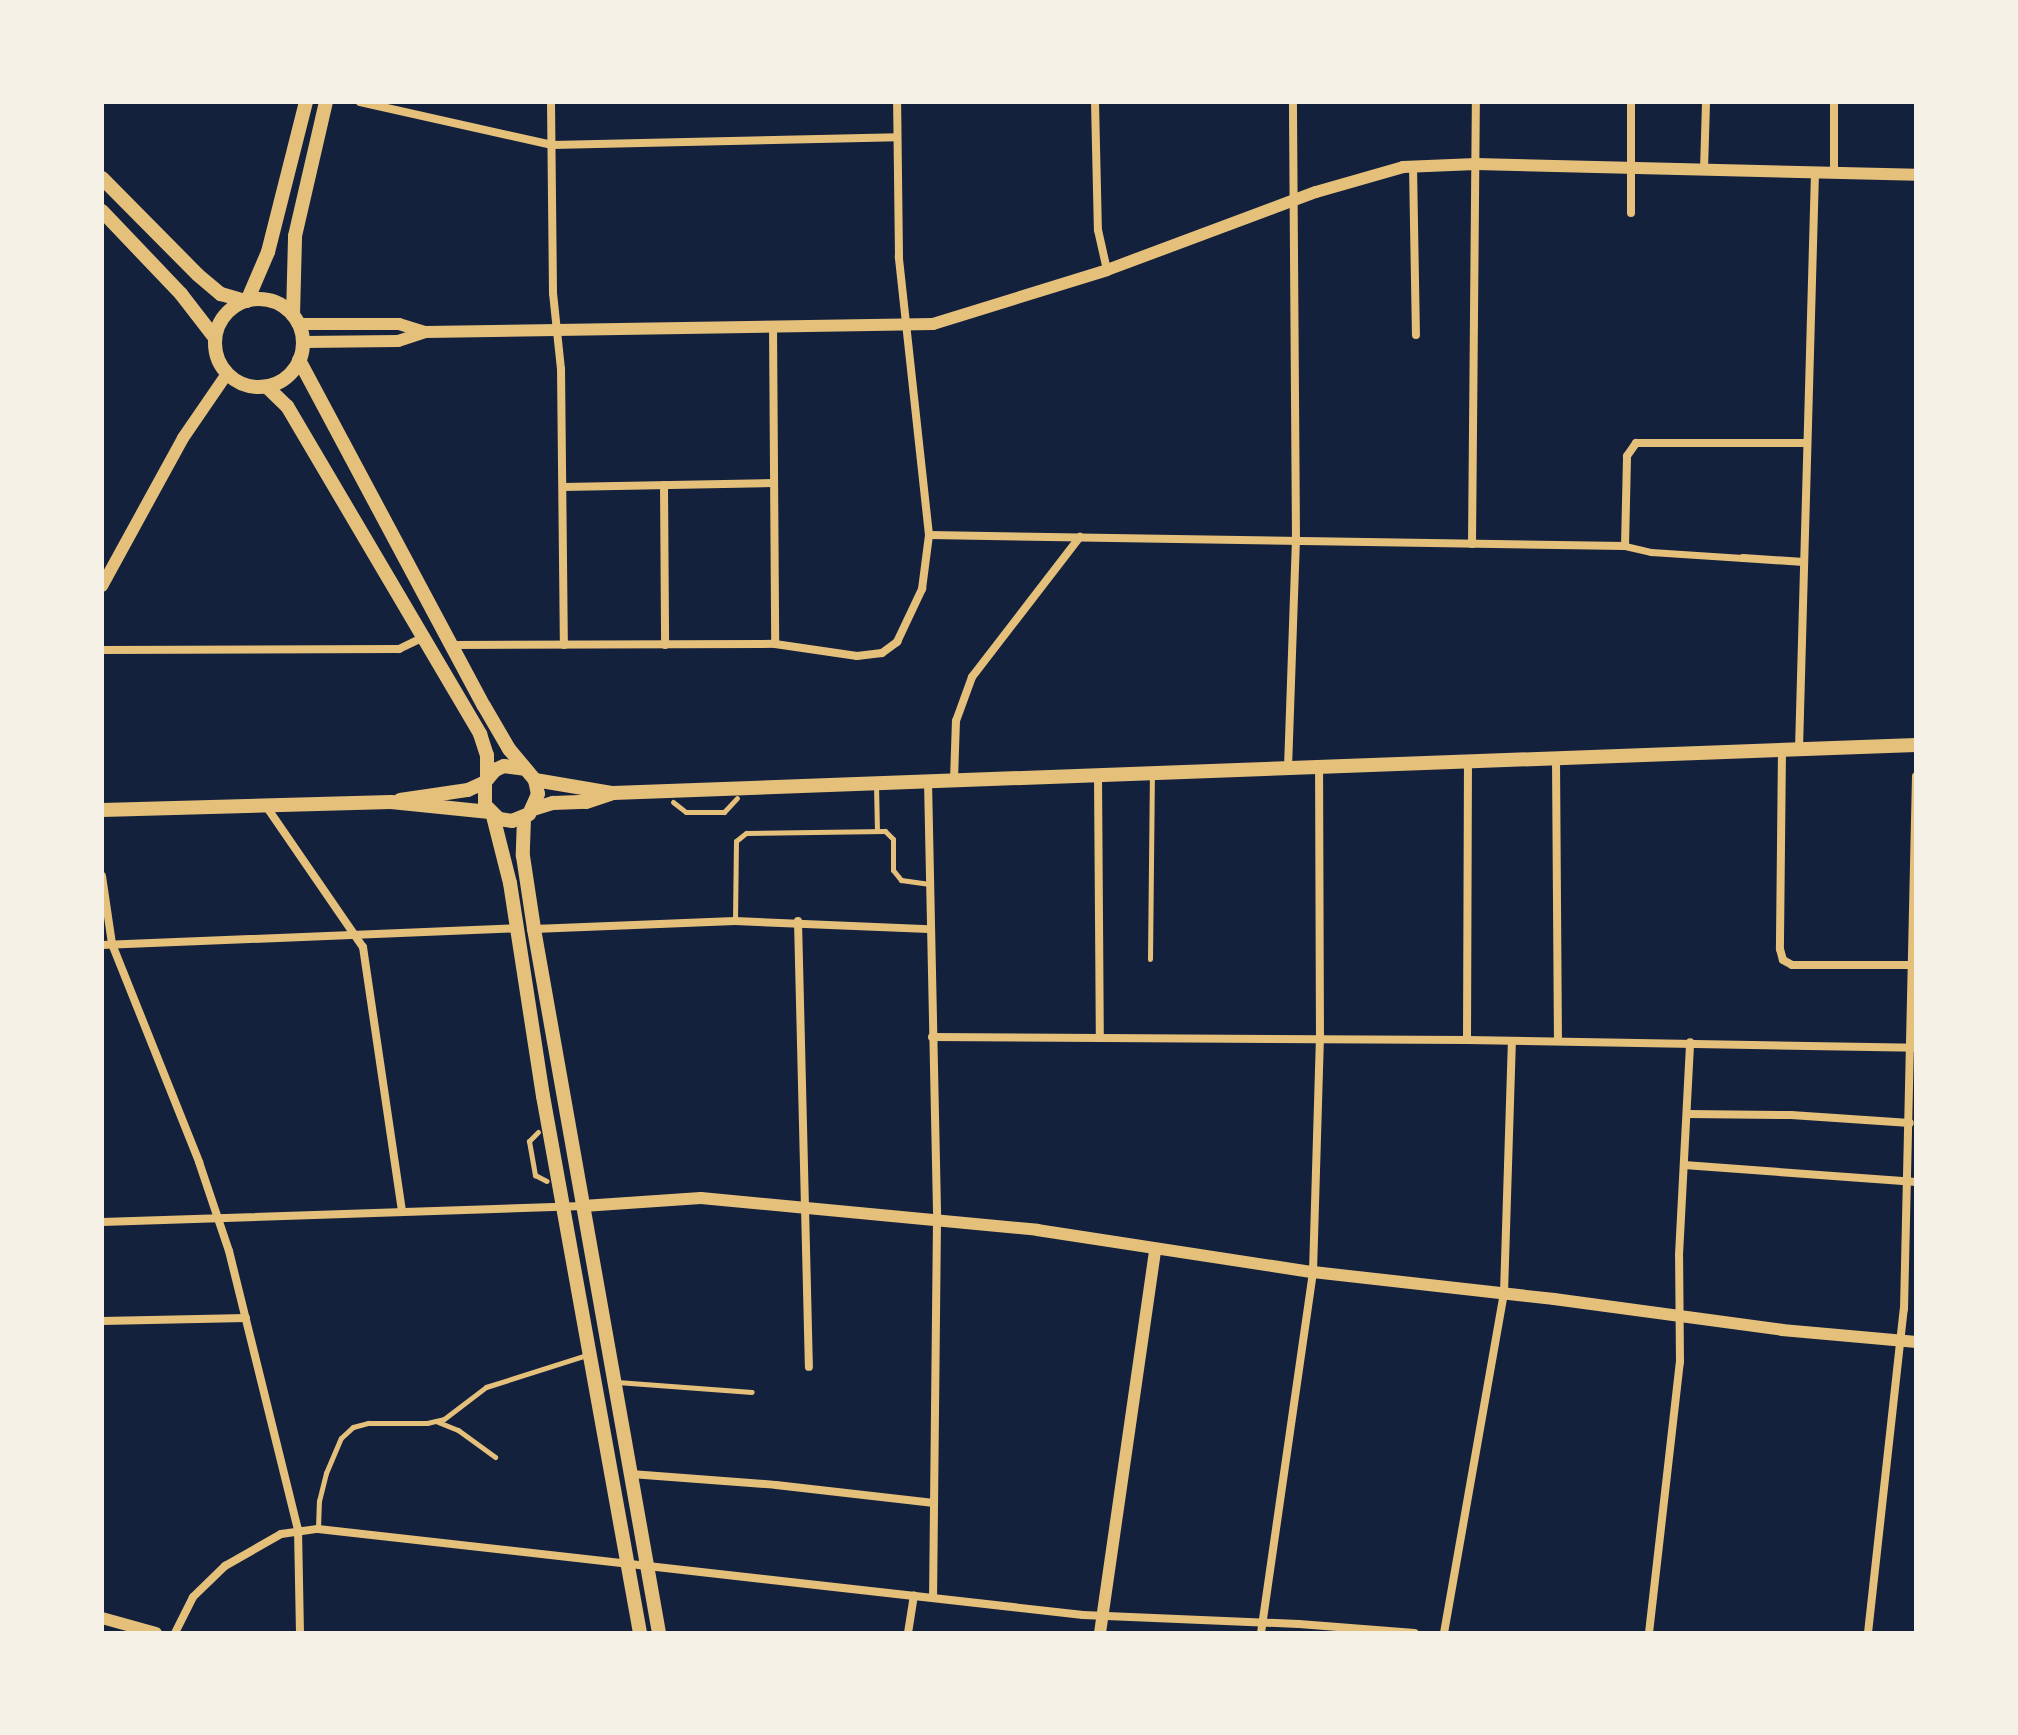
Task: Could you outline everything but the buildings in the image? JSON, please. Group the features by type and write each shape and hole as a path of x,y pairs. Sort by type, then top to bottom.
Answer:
{"main road":[{"path":"306,102 268,252 246,301 225,315 215,338 217,357 227,374 248,386 267,387 289,376 299,360 303,342 296,320 295,236 326,102"},
{"path":"102,178 198,275 221,294 246,301 270,300 296,320"},
{"path":"102,211 181,294 215,338"},
{"path":"299,360 509,749 530,775 538,794 529,813 523,856 659,1633"},
{"path":"267,387 287,406 480,734 487,755 482,797 491,814 517,928 563,1207 640,1633"},
{"path":"391,802 432,792 468,790 504,766 530,775 613,793 1916,745"},
{"path":"102,810 391,802 491,814 505,821 553,803 586,802 613,793"}],"street":[{"path":"360,102 552,145 897,137"},
{"path":"551,102 553,293 563,487 564,645"},
{"path":"452,645 775,644 840,655 874,656 897,642 922,589 929,535 899,257 897,102"},
{"path":"1095,102 1098,230 1107,270"},
{"path":"1288,769 1296,541 1293,102"},
{"path":"1472,544 1476,102"},
{"path":"1631,102 1631,213"},
{"path":"1704,170 1706,102"},
{"path":"1834,102 1834,174"},
{"path":"303,342 398,341 425,332 905,326 951,321 1107,270 1359,179 1413,166 1476,164 1916,175"},
{"path":"1413,166 1416,335"},
{"path":"1799,749 1815,173"},
{"path":"296,320 399,324 425,332"},
{"path":"773,326 775,644"},
{"path":"102,586 188,428 227,374"},
{"path":"1625,546 1626,462 1631,448 1642,442 1807,443"},
{"path":"563,487 774,483"},
{"path":"664,485 665,645"},
{"path":"929,535 1625,546 1651,552 1804,562"},
{"path":"954,780 956,721 972,677 1080,537"},
{"path":"102,650 399,649 422,638"},
{"path":"1782,749 1780,949 1783,960 1792,965 1911,965"},
{"path":"1556,760 1558,1041"},
{"path":"1467,1040 1468,763"},
{"path":"1261,1633 1313,1272 1320,1041 1319,768"},
{"path":"1098,775 1100,1037"},
{"path":"1868,1633 1902,1341 1912,1182 1911,965 1916,776"},
{"path":"928,781 937,1220 933,1597"},
{"path":"266,806 358,935 363,947 402,1211"},
{"path":"102,876 107,945 219,1217 246,1318 298,1529 300,1633"},
{"path":"534,929 798,921 929,929"},
{"path":"798,921 809,1367"},
{"path":"107,945 517,928"},
{"path":"932,1037 1690,1042 1913,1048"},
{"path":"1444,1633 1504,1293 1512,1041"},
{"path":"1649,1633 1680,1362 1690,1042"},
{"path":"1687,1114 1791,1115 1910,1123"},
{"path":"1684,1165 1912,1182"},
{"path":"102,1222 563,1207 701,1198 1037,1230 1313,1272 1504,1293 1782,1330 1916,1342"},
{"path":"1100,1633 1155,1250"},
{"path":"102,1321 246,1318"},
{"path":"631,1474 776,1485 934,1503"},
{"path":"175,1633 193,1597 219,1571 263,1542 298,1529 318,1529 1103,1616 1263,1622 1415,1633"},
{"path":"908,1633 914,1595"},
{"path":"102,1618 156,1633"}],"lane":[{"path":"1150,959 1152,773"},
{"path":"875,783 877,830"},
{"path":"673,802 686,812 724,812 737,798"},
{"path":"735,921 736,841 743,834 885,831 893,839 893,870 901,880 928,884"},
{"path":"538,1132 529,1141 535,1175 547,1181"},
{"path":"318,1529 319,1501 326,1473 341,1438 353,1427 436,1421 454,1412 486,1387 589,1354"},
{"path":"614,1382 752,1392"},
{"path":"436,1421 458,1430 495,1457"}]}
